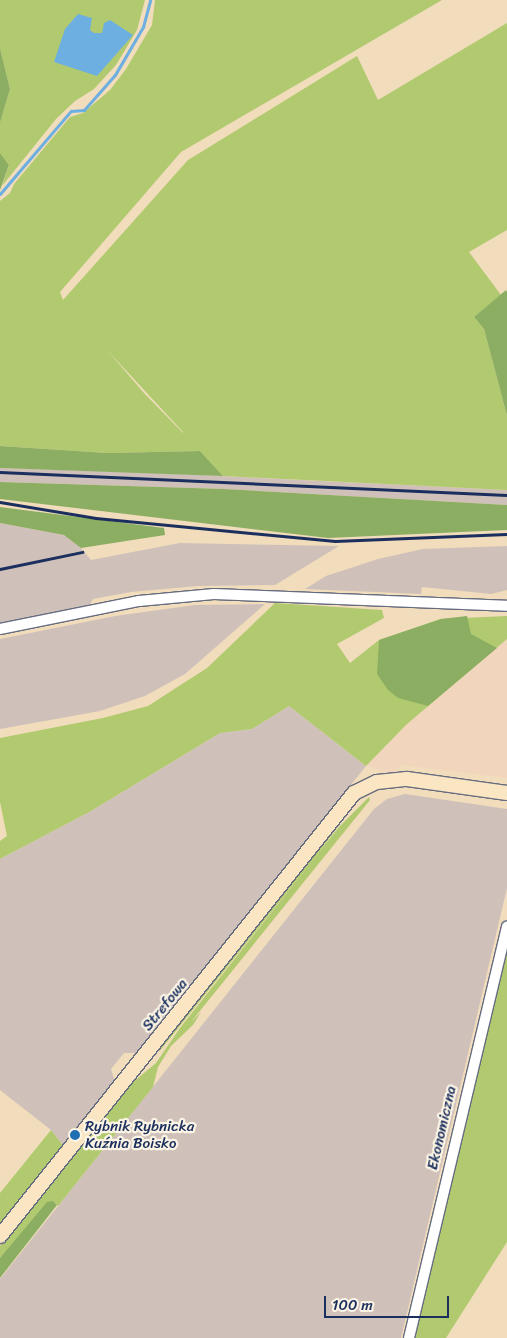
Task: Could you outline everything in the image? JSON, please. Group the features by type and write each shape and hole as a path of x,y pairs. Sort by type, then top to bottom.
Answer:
{"street":[{"path":"0,629 130,603 207,594 507,606"},
{"name":"Strefowa","path":"0,1236 354,793 377,782 408,779 507,793"},
{"name":"Ekonomiczna","path":"409,1338 507,927"}],"shaded area":[{"path":"0,468 159,473 507,490 507,505 224,489 0,482"},
{"path":"0,523 64,535 75,541 91,560 180,543 339,546 275,585 198,586 131,592 93,599 89,606 0,624"},
{"path":"507,546 507,590 491,594 422,587 421,594 305,589 326,576 378,559 423,549"},
{"path":"265,604 185,674 145,696 100,711 0,729 0,639 115,616 195,605"},
{"path":"507,639 507,778 402,765 393,774 366,766 406,725"},
{"path":"289,706 366,766 137,1053 124,1053 111,1069 115,1082 65,1148 51,1130 0,1090 0,859 91,811 220,733 252,729"},
{"path":"405,794 507,809 507,888 401,1338 0,1338 0,1279 374,809 387,799"}],"green space":[{"path":"0,0 145,0 137,30 116,65 94,89 75,101 56,119 2,186 9,165 0,153 0,123 10,89 0,48"},
{"path":"155,0 442,0 181,152 60,292 63,300 188,160 357,56 378,100 507,23 507,230 469,252 501,295 474,317 484,329 507,416 507,490 223,476 200,451 107,453 0,446 0,201 10,193 14,184 70,117 83,113 110,90 126,69 152,25","holes":["107,350 183,432 144,393"]},
{"path":"0,48 10,89 0,123"},
{"path":"0,153 9,165 0,190"},
{"path":"506,290 507,416 484,329 474,317"},
{"path":"0,446 107,453 200,451 223,476 0,468"},
{"path":"0,482 224,489 507,505 507,530 328,538 0,499"},
{"path":"0,507 164,528 165,535 81,548 64,535 0,523"},
{"path":"275,603 382,610 384,618 337,644 350,663 379,640 441,619 507,616 507,639 406,725 366,766 289,706 252,729 220,733 91,811 0,859 0,841 7,836 0,802 0,738 103,718 148,706 207,668"},
{"path":"467,616 471,634 497,648 428,706 398,698 388,690 377,674 379,640 441,619"},
{"path":"369,797 370,800 191,1022 201,1012 193,1025 171,1046 158,1067 153,1087 58,1206 53,1201 0,1258 0,1246 125,1089 156,1063 180,1028 339,827"},
{"path":"357,801 317,855 159,1052 161,1044"},
{"path":"507,944 507,1242 446,1338 414,1338"},
{"path":"51,1130 65,1148 0,1231 0,1193"},
{"path":"53,1201 57,1205 0,1278 0,1258 47,1202"}],"water":[{"path":"78,14 92,18 90,30 94,33 102,33 104,23 110,20 133,35 97,76 54,62 65,29"}],"waterway":[{"path":"0,194 71,111 84,110 115,75 143,27 150,0"}],"railway":[{"path":"0,472 507,495"},
{"path":"0,502 96,518 335,541 507,534"},
{"path":"0,569 82,552"}],"place":[{"name":"Rybnik Rybnicka Kuźnia Boisko","path":"75,1135"}]}
